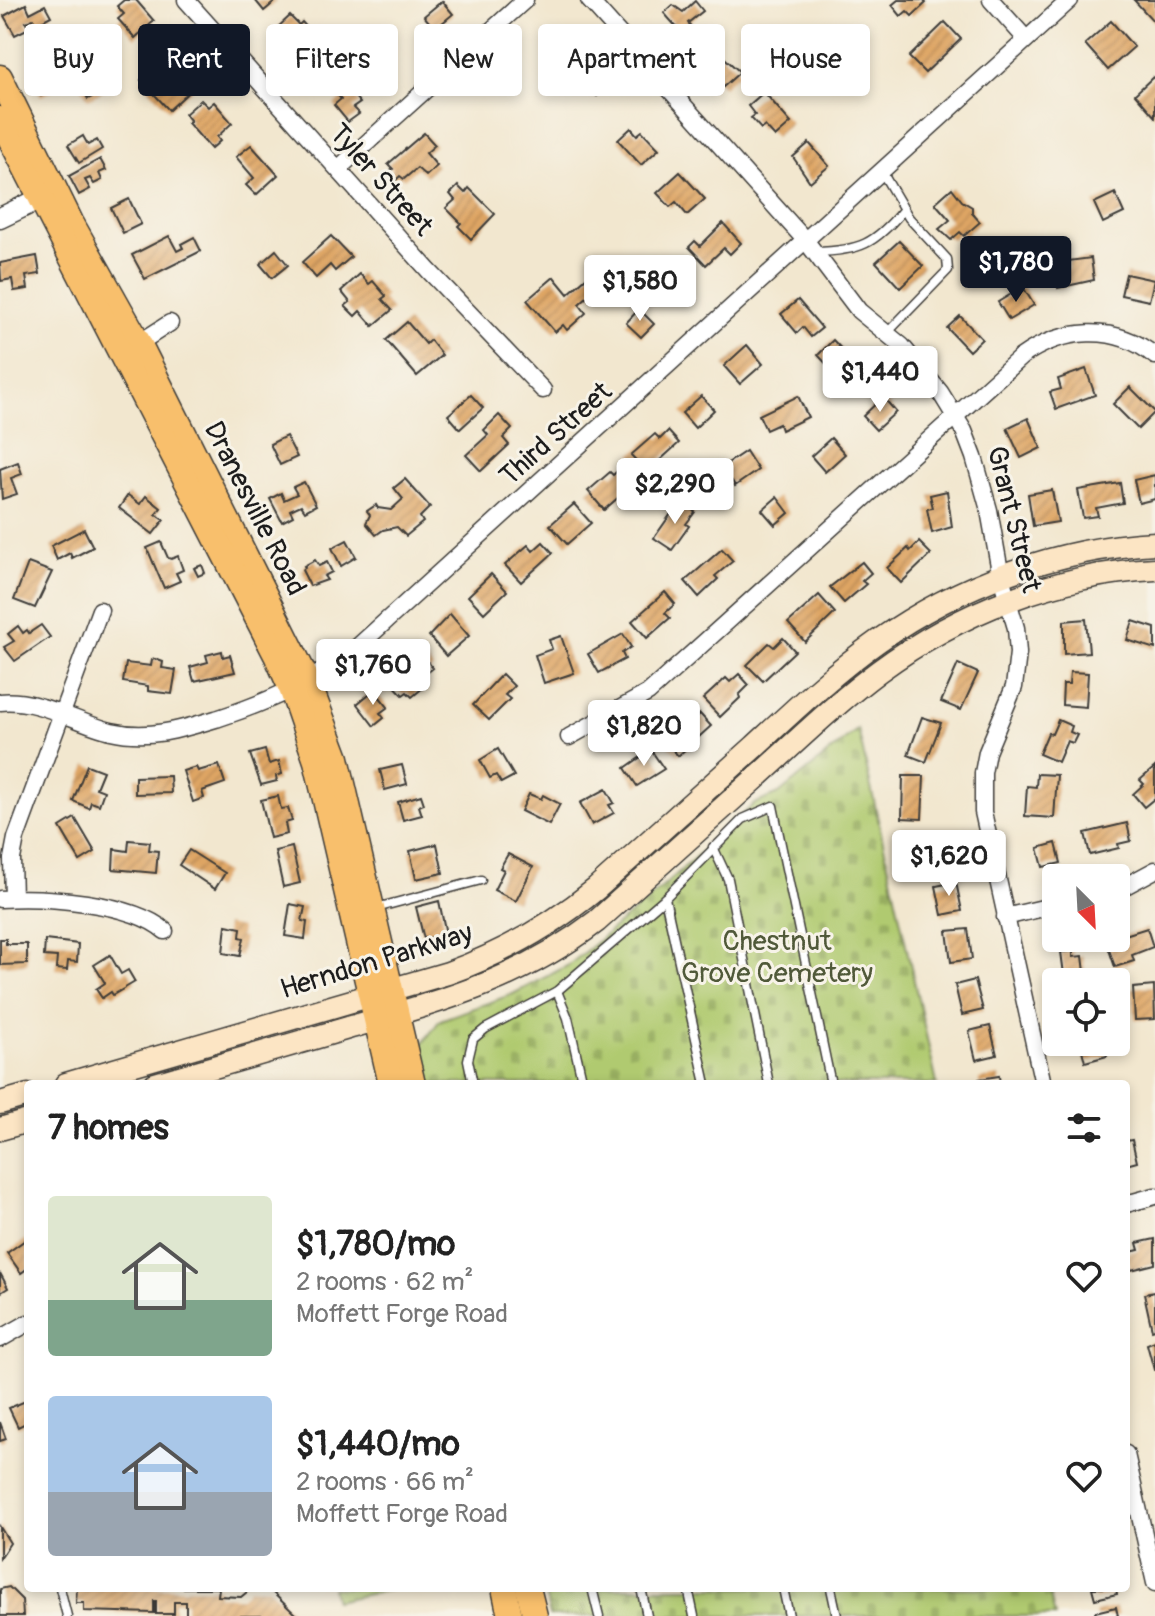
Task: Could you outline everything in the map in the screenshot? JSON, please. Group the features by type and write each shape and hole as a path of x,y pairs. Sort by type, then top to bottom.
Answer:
{"main road":[{"name":"Dranesville Road","path":"0,77 49,194 276,655 300,686"},
{"name":"Dranesville Road","path":"0,119 71,222 139,343 300,686 316,761 362,911 387,1017 411,1080"},
{"name":"Herndon Parkway","path":"80,1080 473,964 533,935 596,889 791,712 855,659 921,613 1033,565 1077,554 1155,543"},
{"name":"Herndon Parkway","path":"169,1080 482,987 556,951 597,921 876,673 937,634 1008,600 1098,576 1155,569"},
{"name":"Dranesville Road","path":"387,1017 391,1080"},
{"path":"0,1103 24,1096"},
{"path":"0,1129 24,1122"},
{"path":"505,1592 510,1616"},
{"path":"529,1592 535,1616"}],"street":[{"name":"Tyler Street","path":"186,0 429,271 543,390"},
{"path":"339,168 525,0"},
{"name":"Grant Street","path":"589,0 810,246 859,311 902,346 956,415 974,457 989,510 1001,577 1016,628 1018,668 1007,708 987,752 981,794 1042,1080"},
{"path":"991,0 1026,39"},
{"name":"Third Street","path":"0,702 24,702 111,731 156,734 179,731 267,702 300,686 354,650 810,246 882,172 1070,0"},
{"path":"0,218 49,194"},
{"path":"139,343 170,323"},
{"path":"569,737 648,693 1021,357 1054,338 1074,333 1113,335 1131,341 1155,356"},
{"path":"100,610 16,838 6,899 41,899 128,910 143,915 165,931"},
{"path":"1130,883 1155,870"},
{"path":"1005,917 1042,908"},
{"path":"1130,1203 1155,1196"},
{"path":"0,1339 24,1325"},
{"path":"1130,1472 1155,1583"}],"lane":[{"path":"882,172 903,210 947,259 948,270 887,333"},
{"path":"810,246 851,250 867,244 889,227 903,210"},
{"path":"472,1080 468,1060 473,1039 485,1029 557,991 665,898 743,819 773,806 830,1080"},
{"path":"713,847 728,879 768,1080"},
{"path":"362,911 481,880"},
{"path":"665,898 705,1080"},
{"path":"557,991 568,1018 582,1080"},
{"path":"61,1592 67,1616"},
{"path":"593,1592 599,1616"},
{"path":"642,1592 647,1616"},
{"path":"689,1592 694,1616"},
{"path":"784,1592 789,1616"},
{"path":"832,1592 837,1616"}],"green space":[{"name":"Chestnut Grove Cemetery","path":"858,729 936,1080 428,1080 420,1047 440,1020 513,994 569,965 657,892 754,804 779,794"},
{"path":"333,1592 379,1592 335,1601"},
{"path":"545,1592 1049,1592 1055,1616 550,1616"}],"building":[{"path":"124,0 136,0 154,21 138,24 135,38 118,19 124,14 117,6"},
{"path":"255,0 277,0 264,11"},
{"path":"898,0 923,0 926,3 912,16 907,11 901,16 892,5"},
{"path":"1134,0 1155,0 1155,23"},
{"path":"442,1 453,14 441,24 431,24 424,16"},
{"path":"695,1 703,11 689,24 674,24 664,13 673,5 683,12"},
{"path":"26,4 30,13 45,5 51,16 36,24 33,19 26,22 24,30 15,35 4,16"},
{"path":"290,16 298,24 281,24"},
{"path":"1111,21 1134,47 1108,70 1085,44"},
{"path":"945,22 961,39 925,73 909,57"},
{"path":"725,58 740,72 725,85"},
{"path":"1153,77 1155,79 1155,117 1135,94"},
{"path":"156,96 184,96 169,110"},
{"path":"338,96 354,96 360,103 353,108 359,114 348,122 334,105 341,99"},
{"path":"759,96 767,96 791,123 775,137 765,126 761,129 751,118 755,115 748,106"},
{"path":"201,100 208,107 214,102 232,123 217,137 220,141 211,149 188,123 191,121 185,114"},
{"path":"631,128 637,135 642,131 659,149 641,165 618,140"},
{"path":"424,133 435,145 426,153 437,166 426,176 417,168 404,179 400,176 395,181 388,173 393,169 388,164"},
{"path":"83,136 88,145 97,140 102,149 79,163 68,145"},
{"path":"809,143 829,166 810,182 793,157"},
{"path":"251,145 278,175 256,195 246,185 254,178 236,157"},
{"path":"100,159 106,170 99,173 102,180 94,184 90,178 85,180 90,189 79,195 69,176"},
{"path":"680,172 705,199 687,215 676,202 670,207 657,193"},
{"path":"458,186 465,193 469,188 495,214 471,239 446,208 455,200 450,194"},
{"path":"952,188 962,201 972,207 972,213 980,222 964,236 960,232 951,240 939,229 950,220 935,203"},
{"path":"1115,193 1124,213 1103,223 1094,203"},
{"path":"129,199 141,224 123,233 111,208"},
{"path":"723,223 741,243 730,254 724,248 706,265 689,247 695,241 700,246"},
{"path":"169,236 177,251 183,248 181,244 194,237 201,251 145,279 132,255"},
{"path":"331,236 351,257 335,271 330,265 316,278 302,262"},
{"path":"899,241 923,266 900,288 876,262"},
{"path":"276,250 288,265 272,278 260,264"},
{"path":"37,256 40,274 26,276 28,289 14,291 12,279 1,281 0,263"},
{"path":"1091,258 1094,280 1058,288 1056,271 1069,269 1068,261"},
{"path":"605,261 615,272 579,304 586,313 567,330 563,325 555,332 527,300 554,277 568,294"},
{"path":"360,274 369,284 373,281 386,296 382,299 392,310 373,326 360,311 355,316 345,306 350,302 341,291"},
{"path":"1126,274 1154,280 1149,301 1121,295"},
{"path":"1023,287 1034,305 1009,320 998,302"},
{"path":"798,300 822,328 811,337 803,327 797,333 781,314"},
{"path":"639,309 654,324 641,337 626,323"},
{"path":"960,316 982,339 969,351 947,328"},
{"path":"407,322 426,344 430,340 442,355 417,376 386,340"},
{"path":"833,340 862,371 847,386 818,355"},
{"path":"747,345 763,364 740,384 724,366"},
{"path":"1086,369 1095,395 1056,409 1050,392 1061,389 1058,379"},
{"path":"1130,387 1155,412 1138,429 1113,404"},
{"path":"471,395 483,408 460,429 448,415"},
{"path":"701,396 714,410 695,428 682,413"},
{"path":"798,396 808,417 781,430 779,424 766,430 759,415"},
{"path":"883,397 896,412 876,430 863,416"},
{"path":"499,415 512,429 503,438 509,445 481,471 466,455 488,435 484,430"},
{"path":"1028,418 1041,448 1021,458 1007,428"},
{"path":"668,431 679,443 647,472 631,455 655,434 660,439"},
{"path":"286,436 297,457 280,465 270,444"},
{"path":"831,438 845,454 825,472 811,456"},
{"path":"746,451 758,470 735,486 732,481 720,489 710,475"},
{"path":"18,462 22,474 11,478 17,494 2,499 0,469"},
{"path":"623,466 637,481 604,510 588,491 610,472 613,475"},
{"path":"1155,475 1155,499 1139,503 1134,480"},
{"path":"405,479 430,507 420,517 423,522 406,536 397,527 376,535 366,523 370,515 367,511 376,505 391,510 403,499 394,488"},
{"path":"304,482 316,505 305,511 301,505 290,510 293,516 282,522 270,499 281,493 284,500 297,494 293,487"},
{"path":"1120,483 1123,503 1096,508 1098,516 1083,518 1078,490"},
{"path":"1052,490 1058,522 1033,526 1028,494"},
{"path":"947,491 952,527 932,533 927,509 933,508 930,495"},
{"path":"128,495 140,504 146,496 161,508 156,514 164,520 153,534 119,508"},
{"path":"777,497 789,513 775,525 762,510"},
{"path":"680,501 695,512 672,550 654,538"},
{"path":"574,504 591,523 567,544 550,525"},
{"path":"84,529 93,547 72,558 70,553 57,560 51,546"},
{"path":"347,540 356,557 341,566 332,548"},
{"path":"161,542 168,558 178,556 183,570 176,573 180,581 164,588 147,548"},
{"path":"543,542 553,553 521,582 505,565 528,545 533,551"},
{"path":"919,542 931,554 901,583 887,568"},
{"path":"722,549 733,561 715,576 718,579 699,597 685,581"},
{"path":"315,560 319,566 327,562 332,572 324,576 327,580 310,586 302,570"},
{"path":"862,562 871,573 862,581 866,584 844,603 830,587"},
{"path":"28,563 52,572 35,608 14,600"},
{"path":"202,565 205,573 198,576 194,568"},
{"path":"491,574 507,591 484,613 468,596"},
{"path":"665,592 675,604 665,613 670,618 647,638 632,621"},
{"path":"819,595 835,613 805,642 788,623"},
{"path":"450,614 469,636 446,656 429,636"},
{"path":"1086,619 1089,652 1064,654 1064,621"},
{"path":"1133,621 1155,628 1155,649 1127,640"},
{"path":"41,625 50,637 15,661 4,647 14,641 8,634 18,626 23,633 27,630 29,633"},
{"path":"623,634 631,647 622,653 625,659 599,673 588,654"},
{"path":"561,636 574,673 544,683 535,655 552,649 549,640"},
{"path":"783,638 795,651 763,681 747,665 769,643 774,647"},
{"path":"222,651 223,657 230,655 235,672 194,681 190,667 208,662 206,655"},
{"path":"422,655 433,668 418,680 424,687 412,697 407,692 403,695 388,679 411,659 414,662"},
{"path":"155,659 163,662 162,668 176,670 172,694 148,691 148,686 123,682 126,663 151,666"},
{"path":"958,664 978,673 961,710 941,702"},
{"path":"1070,672 1088,673 1086,707 1062,705 1063,684 1069,684"},
{"path":"502,674 514,686 505,695 510,699 489,720 473,705"},
{"path":"739,674 749,685 720,717 703,699 726,678 730,682"},
{"path":"374,690 388,707 380,713 384,718 374,726 357,704"},
{"path":"700,714 711,726 678,756 663,738 684,718 690,723"},
{"path":"922,717 941,723 926,762 908,755"},
{"path":"1058,720 1072,726 1070,732 1077,735 1073,743 1067,741 1058,762 1039,754"},
{"path":"498,749 514,776 501,783 496,775 490,778 480,760"},
{"path":"265,750 269,764 279,761 282,774 276,776 277,781 261,785 250,754"},
{"path":"651,750 664,769 637,786 625,768"},
{"path":"87,765 103,771 96,788 104,791 99,805 91,802 89,808 73,801"},
{"path":"219,765 225,783 202,791 204,798 193,802 183,771 196,767 198,771"},
{"path":"402,765 407,784 385,790 380,770"},
{"path":"1155,767 1155,798 1144,807 1133,794 1144,784 1140,780"},
{"path":"1037,774 1057,775 1054,818 1025,816 1027,786 1036,787"},
{"path":"170,776 171,793 135,794 135,777"},
{"path":"903,776 924,776 922,819 902,818"},
{"path":"606,789 614,803 609,805 614,813 592,825 580,803"},
{"path":"529,794 541,799 543,795 560,804 549,825 521,811"},
{"path":"421,795 424,804 419,806 422,815 403,820 398,802"},
{"path":"278,796 281,809 288,808 292,821 285,823 287,834 270,838 261,800"},
{"path":"75,818 95,852 80,861 60,827"},
{"path":"1127,823 1131,841 1118,844 1119,848 1090,855 1085,833"},
{"path":"943,836 949,864 930,868 924,841"},
{"path":"129,840 150,842 149,850 158,851 156,873 113,869 114,849 128,851"},
{"path":"1056,843 1061,863 1042,864 1038,848"},
{"path":"437,844 443,873 416,879 410,851"},
{"path":"292,847 300,883 283,887 275,851"},
{"path":"189,850 225,873 215,889 179,865"},
{"path":"508,854 533,867 516,901 494,890"},
{"path":"956,882 962,911 942,915 936,886"},
{"path":"439,901 446,934 424,939 416,907"},
{"path":"290,904 305,907 302,921 307,922 305,939 285,936"},
{"path":"226,925 241,928 240,937 244,938 240,956 223,953"},
{"path":"1147,928 1153,947 1132,955 1134,961 1115,967 1110,952 1130,952 1130,933"},
{"path":"968,929 972,959 951,962 947,931"},
{"path":"0,939 6,939 6,944 27,944 27,964 0,965"},
{"path":"45,940 78,944 77,962 68,961 67,970 56,969 57,957 44,956"},
{"path":"1061,952 1073,952 1073,957 1083,956 1084,968 1063,968"},
{"path":"110,955 121,974 128,970 135,982 102,998 96,989 105,983 94,965"},
{"path":"975,980 983,1010 962,1015 955,985"},
{"path":"1154,986 1155,1019 1135,1020 1133,988"},
{"path":"990,1026 997,1055 976,1060 969,1031"},
{"path":"1084,1056 1107,1056 1085,1062"},
{"path":"999,1076 1000,1080 979,1080"},
{"path":"1130,1140 1137,1162 1130,1164"},
{"path":"1155,1239 1155,1264 1131,1270 1130,1252 1139,1250 1137,1243"},
{"path":"24,1241 24,1271 21,1273 7,1253"},
{"path":"0,1273 8,1288 0,1293"},
{"path":"1155,1292 1155,1329 1152,1330 1144,1294"},
{"path":"1155,1341 1155,1370 1154,1370 1147,1344"},
{"path":"24,1402 24,1424 18,1427 9,1408"},
{"path":"0,1422 6,1439 0,1441"},
{"path":"0,1527 10,1543 0,1558"},
{"path":"9,1587 22,1600 23,1616 0,1616 0,1589"},
{"path":"77,1592 218,1592 218,1596 241,1597 247,1592 272,1592 297,1616 186,1616 186,1602 174,1602 174,1614 156,1614 156,1601 154,1613 84,1611 84,1603 76,1603"},
{"path":"1093,1592 1117,1592 1117,1594 1095,1599"},
{"path":"1116,1607 1118,1616 1096,1616 1095,1612"}]}
